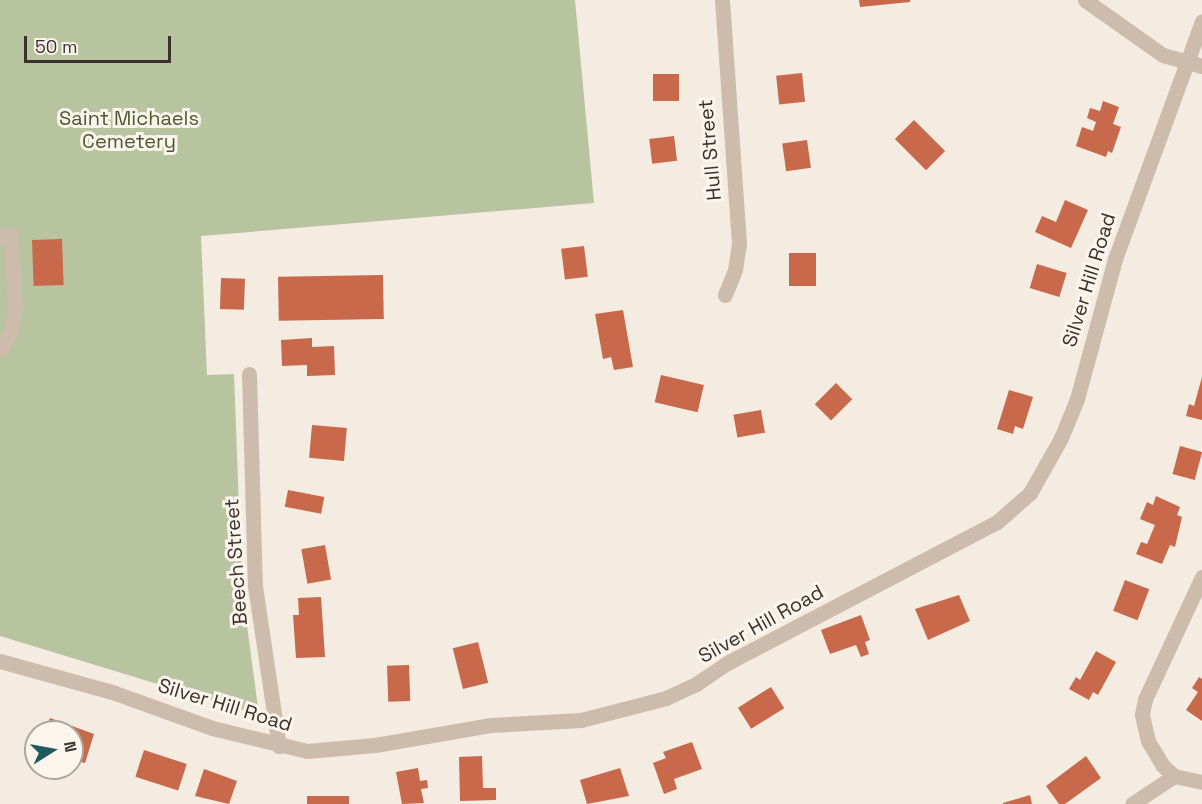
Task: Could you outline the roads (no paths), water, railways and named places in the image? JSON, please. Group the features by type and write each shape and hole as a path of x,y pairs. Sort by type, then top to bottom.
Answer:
{"street":[{"name":"Hull Street","path":"722,0 739,244 735,270 725,295"},
{"path":"1085,0 1163,55 1202,66"},
{"name":"Silver Hill Road","path":"0,662 115,693 212,728 279,746 331,750 491,725 546,724 581,720 666,698 997,522 1030,493 1073,409 1115,259 1202,21"},
{"path":"0,236 11,235 15,308 11,331 0,349"},
{"name":"Beech Street","path":"249,374 255,586 279,746"},
{"path":"1202,577 1145,699 1142,715 1154,754 1174,776 1202,782"},
{"path":"1132,804 1174,776"}],"park label":[{"name":"Saint Michaels Cemetery","path":"129,130"}]}
